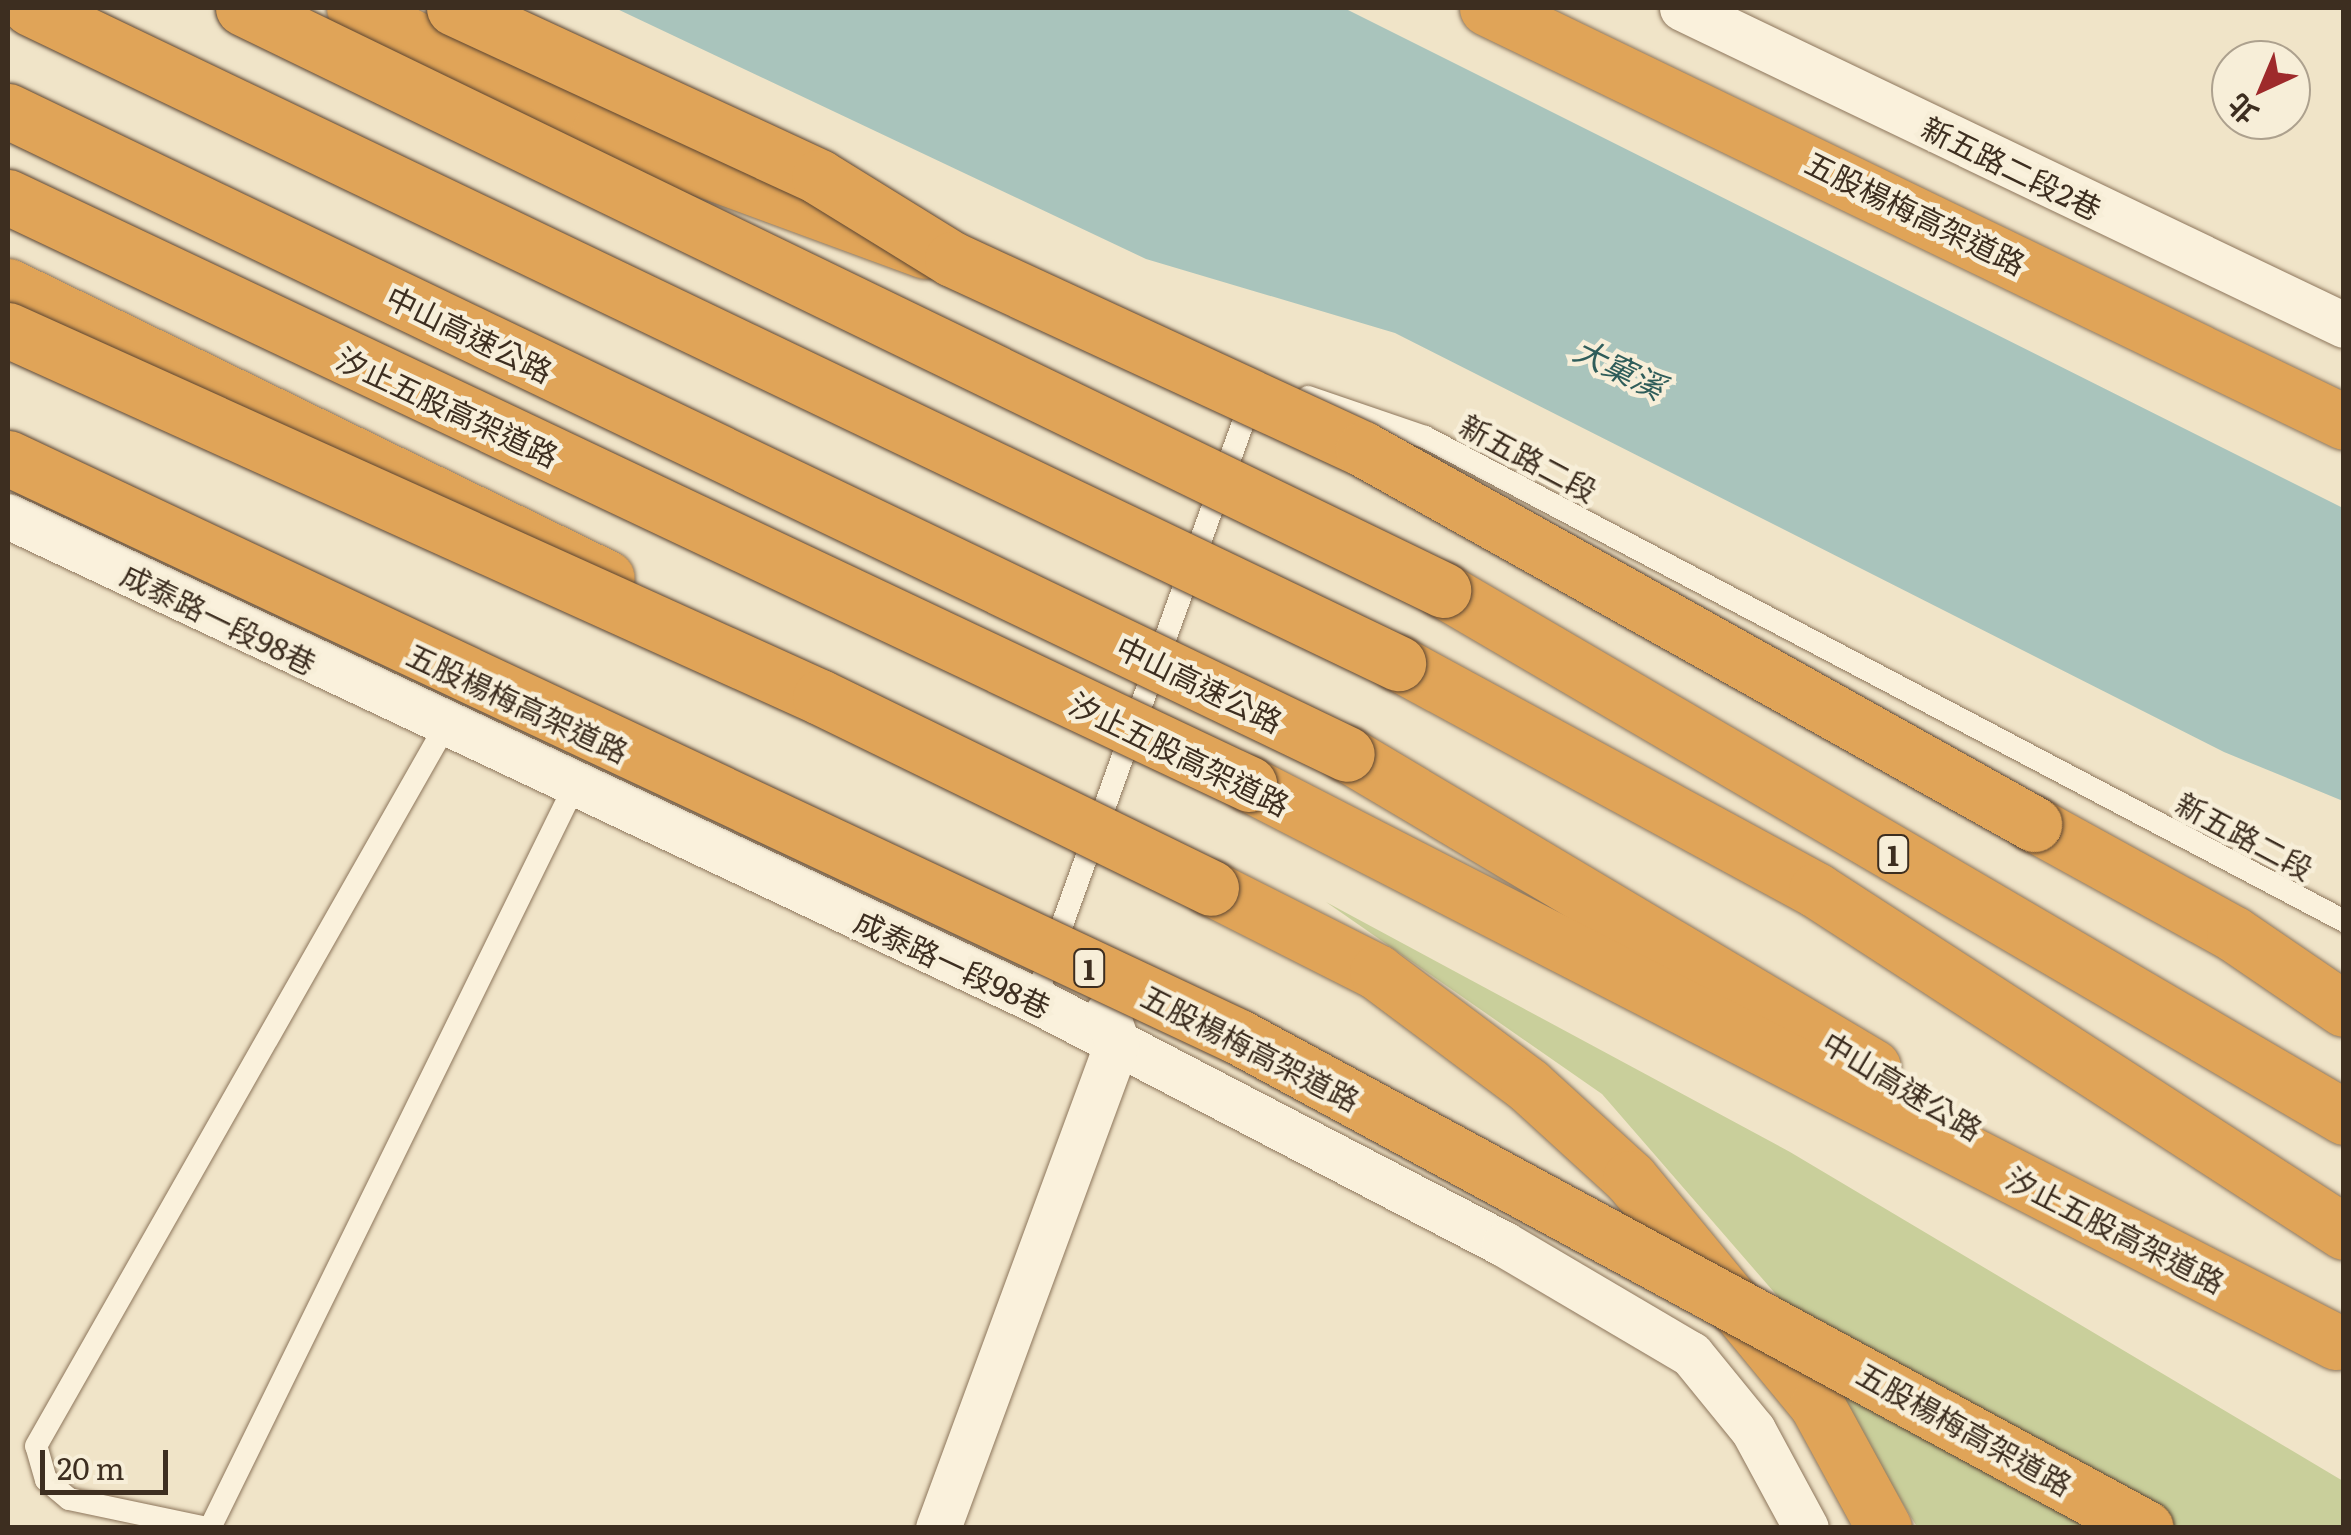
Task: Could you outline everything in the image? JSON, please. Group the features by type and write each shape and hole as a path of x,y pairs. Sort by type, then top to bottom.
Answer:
{"highway":[{"name":"1","path":"30,8 1398,663 1816,890 2344,1232"},
{"name":"1","path":"242,8 1443,590 2344,1117"},
{"path":"354,8 600,130 852,230 952,258"},
{"path":"454,8 819,177 952,258 1364,449 2344,993"},
{"name":"五股楊梅高架道路","path":"1487,8 2344,422"},
{"name":"中山高速公路","path":"8,111 1347,754 2340,1345"},
{"name":"汐止五股高架道路","path":"8,197 1249,784 2340,1345"},
{"path":"8,286 542,542 820,696"},
{"path":"8,330 820,696 1377,972 1528,1085 1630,1178 1817,1405 1881,1522"},
{"name":"五股楊梅高架道路","path":"8,458 1093,969 1707,1286 2146,1528"},
{"path":"2234,934 2344,1009"}],"street":[{"name":"新五路二段2巷","path":"1682,8 2344,325"},
{"name":"成泰路一段98巷","path":"8,516 1035,1000 1504,1244 1691,1354 1753,1430 1806,1528"},
{"path":"938,1528 1117,1043 1093,969"}],"lane":[{"name":"新五路二段","path":"1035,1000 1259,380 1426,437 2344,920"},
{"path":"446,725 36,1446 46,1480 69,1499 208,1528 575,786"}],"green space":[{"path":"1326,902 1790,1152 2343,1481 2343,1527 1917,1527 1780,1299 1602,1094"}],"water":[{"name":"大窠溪","path":"615,8 1344,8 2343,508 2343,801 2224,752 1395,333 1146,259"}]}
